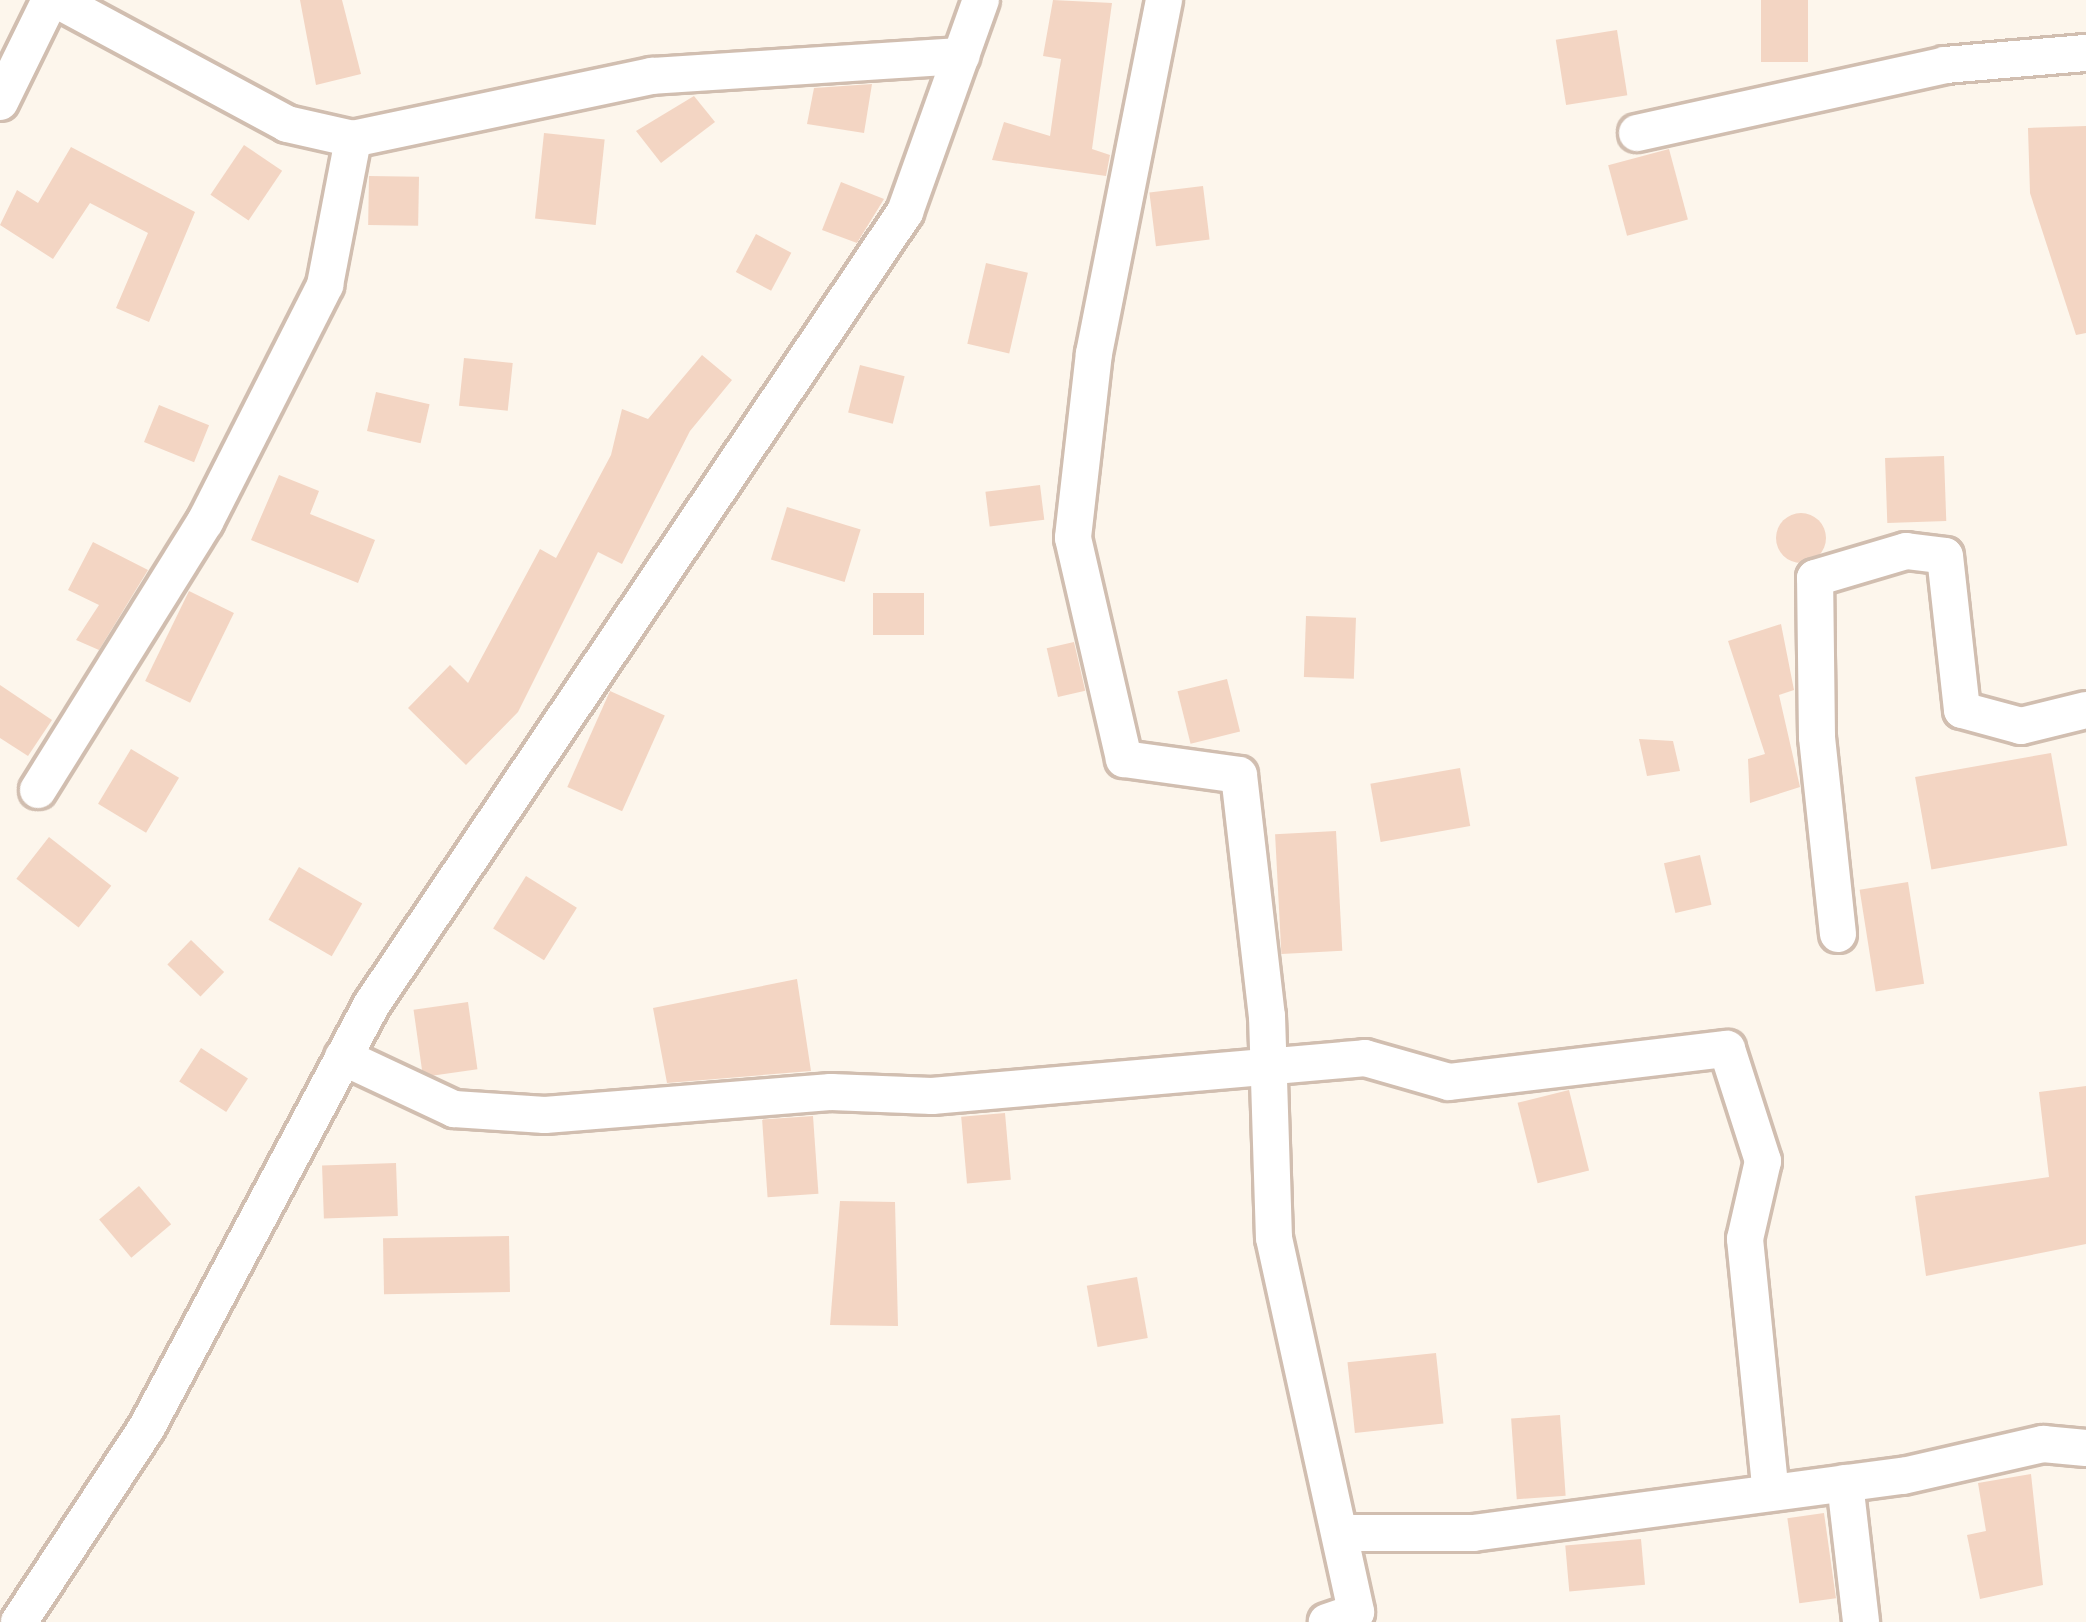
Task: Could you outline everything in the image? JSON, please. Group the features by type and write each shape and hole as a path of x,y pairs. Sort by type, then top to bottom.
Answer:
{"street":[{"path":"0,102 54,0 287,124 353,139 652,76 961,56"},
{"path":"19,1622 147,1426 343,1058 905,212 981,0"},
{"path":"1164,0 1094,352 1073,538 1124,759 1239,775 1269,1064 1274,1238 1356,1612 1327,1622"},
{"path":"1637,133 1945,65 2086,52"},
{"path":"38,790 205,522 325,284 353,139"},
{"path":"1838,934 1817,736 1815,578 1906,551 1945,556 1962,710 2021,726 2086,710"},
{"path":"343,1058 454,1109 545,1115 831,1092 932,1096 1365,1058 1449,1082 1726,1049 1762,1161 1745,1239 1772,1493"},
{"path":"1341,1533 1473,1533 1845,1484 2044,1444 2086,1448"},
{"path":"1845,1484 1861,1622"}],"building":[{"path":"300,0 342,0 361,74 316,85"},
{"path":"1053,0 1112,3 1092,149 1110,155 1106,176 992,160 1004,122 1050,136 1061,59 1043,56"},
{"path":"1761,0 1808,0 1808,62 1761,62"},
{"path":"1617,30 1627,95 1566,105 1556,40"},
{"path":"872,84 864,133 807,124 814,88"},
{"path":"694,96 715,122 661,163 636,131"},
{"path":"2086,126 2086,333 2076,335 2030,193 2028,128"},
{"path":"544,133 605,139 596,225 535,219"},
{"path":"244,145 282,171 249,220 210,195"},
{"path":"71,147 195,212 149,322 116,308 148,233 90,203 53,259 0,225 17,190 38,203"},
{"path":"1669,149 1688,220 1627,236 1608,165"},
{"path":"369,176 419,177 418,226 368,225"},
{"path":"841,182 884,199 857,243 822,230"},
{"path":"1203,186 1210,240 1156,246 1149,193"},
{"path":"756,234 791,253 771,291 736,272"},
{"path":"986,263 1028,273 1009,354 967,344"},
{"path":"702,355 732,380 690,431 622,564 598,552 518,712 466,765 408,708 450,665 468,683 540,549 556,558 611,455 622,409 648,419"},
{"path":"464,358 513,363 508,411 459,406"},
{"path":"860,365 905,376 893,424 848,413"},
{"path":"376,392 430,404 421,443 367,431"},
{"path":"159,405 209,425 194,462 144,442"},
{"path":"1944,456 1946,521 1887,523 1885,458"},
{"path":"279,475 319,491 310,514 375,540 358,583 251,540"},
{"path":"1040,485 1044,520 990,526 985,492"},
{"path":"787,507 861,530 845,582 771,560"},
{"path":"1801,513 1818,521 1826,538 1818,555 1801,563 1784,555 1776,538 1784,521"},
{"path":"93,542 148,570 99,650 76,640 99,605 68,590"},
{"path":"189,591 234,613 190,703 145,681"},
{"path":"873,593 924,593 924,635 873,635"},
{"path":"1306,616 1356,618 1354,679 1304,677"},
{"path":"1781,624 1794,690 1779,695 1800,787 1750,803 1748,759 1765,754 1728,641"},
{"path":"1074,642 1085,691 1058,697 1047,648"},
{"path":"1227,679 1240,731 1191,744 1178,691"},
{"path":"0,685 52,720 28,756 0,738"},
{"path":"610,691 665,715 622,811 567,787"},
{"path":"1639,739 1673,741 1680,771 1647,776"},
{"path":"131,749 179,778 146,833 98,804"},
{"path":"2051,753 2067,846 1931,870 1915,777"},
{"path":"1460,768 1470,826 1381,842 1370,784"},
{"path":"1336,831 1342,951 1281,954 1275,834"},
{"path":"49,837 111,886 79,927 16,879"},
{"path":"1700,855 1711,905 1675,913 1664,863"},
{"path":"299,867 362,904 332,956 268,920"},
{"path":"526,876 577,908 544,960 493,929"},
{"path":"1908,882 1924,984 1876,991 1860,890"},
{"path":"191,940 224,972 200,996 167,964"},
{"path":"797,979 811,1071 667,1083 653,1008"},
{"path":"468,1002 477,1069 423,1077 414,1010"},
{"path":"201,1048 248,1078 226,1112 179,1082"},
{"path":"2086,1086 2086,1244 1926,1276 1915,1196 2049,1177 2039,1092"},
{"path":"1569,1090 1589,1171 1538,1183 1518,1103"},
{"path":"1005,1113 1011,1180 967,1184 961,1117"},
{"path":"813,1116 818,1194 768,1197 762,1120"},
{"path":"396,1163 398,1216 324,1219 322,1166"},
{"path":"139,1186 171,1224 131,1258 99,1219"},
{"path":"840,1201 895,1202 898,1326 830,1325"},
{"path":"509,1236 510,1292 384,1294 383,1238"},
{"path":"1137,1277 1148,1338 1098,1347 1087,1286"},
{"path":"1436,1353 1443,1424 1355,1433 1347,1362"},
{"path":"1560,1415 1566,1496 1517,1499 1511,1418"},
{"path":"2031,1474 2043,1585 1980,1599 1967,1535 1986,1531 1978,1483"},
{"path":"1824,1513 1836,1598 1799,1603 1787,1518"},
{"path":"1641,1539 1645,1585 1569,1591 1565,1546"}]}
